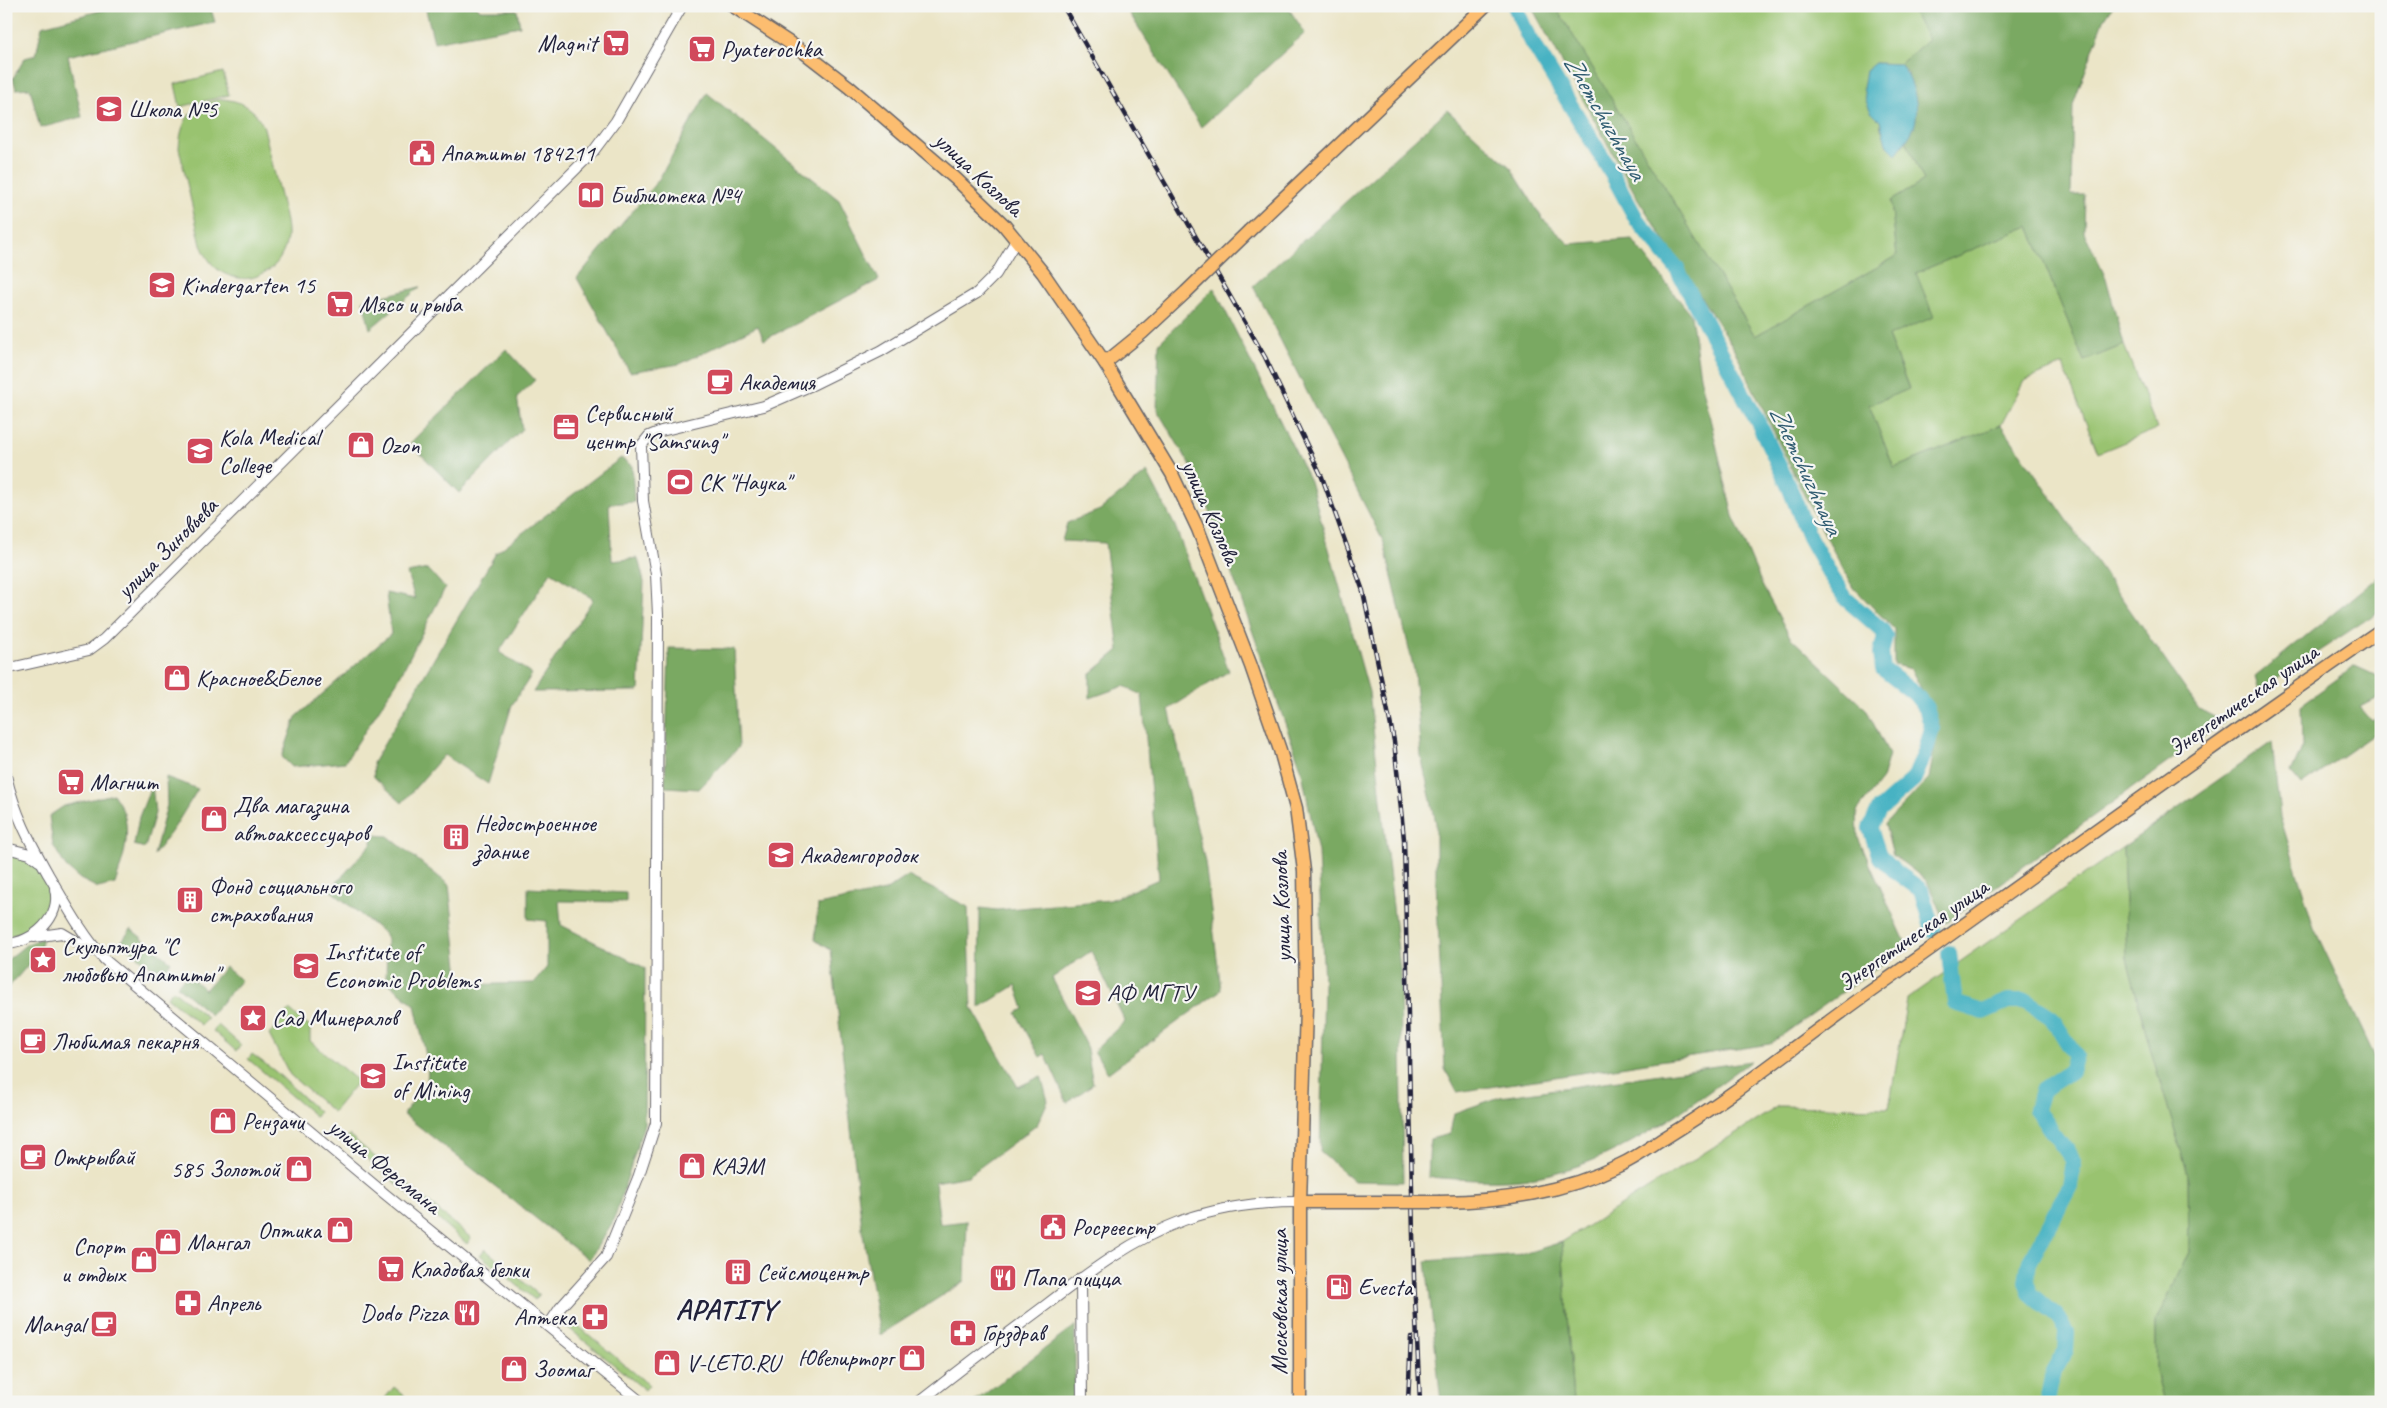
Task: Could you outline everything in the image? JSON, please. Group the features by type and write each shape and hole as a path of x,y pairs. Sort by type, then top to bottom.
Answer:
{"main road":[{"name":"улица Козлова","path":"733,6 805,52 848,87 963,185 1017,239 1043,273 1105,363 1172,474 1198,529 1251,666 1280,750 1296,808 1304,871 1306,1008 1300,1202"},
{"path":"1105,363 1142,333 1186,292 1482,9"},
{"name":"Энергетическая улица","path":"1300,1202 1440,1202 1484,1201 1523,1197 1564,1186 1619,1166 1750,1082 1860,999 2139,799 2381,630"},
{"name":"Московская улица","path":"1300,1202 1300,1402"}],"street":[{"name":"улица Зиновьева","path":"6,670 89,650 104,639 592,153 616,121 682,6"},
{"path":"548,1326 560,1308 606,1257 638,1178 656,1124 658,615 656,574 643,501 641,446 649,436 661,431 764,406 812,386 881,351 978,293 996,274 1017,239"},
{"name":"улица Ферсмана","path":"6,776 17,814 49,874 75,922 105,960"},
{"path":"6,848 30,854 49,874 56,896 55,906 41,929 6,955"},
{"name":"улица Ферсмана","path":"6,944 46,934 62,933 105,960 322,1142 641,1402"},
{"path":"919,1402 1081,1278 1120,1251 1183,1220 1240,1206 1274,1202 1300,1202"},
{"path":"1081,1278 1082,1402"}],"green space":[{"path":"118,6 210,6 215,22 68,56 82,117 40,128 30,88 16,89 13,78 25,58 36,55 42,26"},
{"path":"425,6 477,6 480,10 517,10 520,26 434,42"},
{"path":"1125,6 1287,6 1305,33 1201,127"},
{"path":"1531,6 1563,6 1559,12 1755,336 1897,256 1891,201 1924,181 1906,141 1914,127 1908,73 1900,64 1928,40 1910,6 2113,6 2104,20 2073,105 2071,195 2085,195 2084,232 2106,278 2124,345 2084,361 2029,226 1916,273 1934,317 1888,336 1909,389 1869,405 1894,468 2001,425 2199,709 2224,722 1945,923 1927,881 1893,855 1885,824 1929,778 1939,724 1911,669 1894,665 1894,629 1852,586 1806,499 1733,347 1638,199"},
{"path":"1563,6 1910,6 1928,40 1900,64 1875,63 1871,112 1880,120 1881,129 1896,154 1906,141 1924,181 1891,201 1897,256 1755,336 1558,12"},
{"path":"223,72 229,95 180,107 175,84"},
{"path":"707,93 839,200 879,280 764,340 758,326 680,364 630,372 577,278 659,179"},
{"path":"222,99 248,107 261,121 286,222 287,238 285,248 274,266 259,275 242,279 215,268 204,252 179,148 182,128 190,114 203,105"},
{"path":"1447,110 1511,168 1542,218 1569,244 1632,239 1691,315 1700,376 1733,516 1763,587 1790,637 1866,709 1889,754 1882,779 1857,811 1858,838 1907,946 1770,1044 1457,1092 1445,1069 1436,881 1436,823 1421,756 1414,670 1384,543 1253,286"},
{"path":"2029,226 2084,361 2124,345 2157,429 2098,453 2063,365 2024,381 2001,425 1894,468 1869,405 1909,388 1888,336 1916,273"},
{"path":"420,287 370,329 363,301"},
{"path":"1214,288 1310,481 1369,692 1400,969 1403,1182 1354,1181 1320,1152 1324,984 1318,852 1301,768 1198,478 1157,410 1159,343"},
{"path":"506,349 535,380 517,397 522,429 459,493 410,443"},
{"path":"621,458 632,466 634,502 609,504 612,561 638,558 644,582 639,691 533,692 593,599 551,572 499,652 532,674 512,705 488,784 444,755 402,803 374,777 373,763 496,553"},
{"path":"1147,472 1175,526 1229,671 1169,709 1205,862 1221,990 1108,1073 1094,1051 1125,1021 1091,951 1052,978 1086,1044 1093,1084 1067,1103 1045,1054 1040,1057 1016,1013 1024,1009 1016,985 979,1008 980,908 997,910 1110,900 1159,879 1142,695 1124,686 1090,698 1090,674 1119,650 1105,543 1062,541 1067,523 1100,510"},
{"path":"428,569 445,588 398,680 345,762 292,767 282,757 296,717 391,634 386,593 415,599 407,573"},
{"path":"2381,575 2381,610 2259,691 2255,677"},
{"path":"669,648 734,649 739,747 699,789 665,787"},
{"path":"2355,666 2381,678 2381,696 2360,707 2372,721 2381,716 2381,729 2301,785 2291,773 2302,748 2301,705"},
{"path":"2272,742 2280,816 2314,928 2381,1070 2381,1402 2164,1402 2156,1371 2156,1321 2189,1252 2188,1174 2150,1048 2127,958 2123,847"},
{"path":"166,777 198,789 174,828 154,855 167,805"},
{"path":"152,784 155,813 145,848 134,845 139,817"},
{"path":"113,794 122,809 126,823 125,850 115,884 98,888 80,879 66,867 53,845 49,816 64,806"},
{"path":"373,835 388,836 449,885 460,985 534,983 547,967 547,921 528,919 528,888 626,893 626,902 559,901 561,925 645,968 644,1124 614,1220 589,1260 403,1114 427,1084 428,1065 415,1005 386,981 387,939 384,933 330,890 372,843"},
{"path":"2123,847 2127,958 2150,1048 2188,1174 2189,1252 2156,1322 2156,1371 2164,1402 1573,1402 1562,1242 1779,1106 1889,1108 1907,999"},
{"path":"6,856 24,859 37,868 45,880 48,894 46,909 38,922 25,931 6,936"},
{"path":"908,876 968,907 972,1008 1018,1087 1041,1076 1048,1101 1037,1125 968,1176 935,1182 940,1224 967,1221 965,1281 880,1335 862,1228 831,950 815,940 818,905 885,891"},
{"path":"131,929 171,962 164,970 150,966 121,942"},
{"path":"43,938 38,954 6,990 6,961 27,944"},
{"path":"225,967 241,980 211,1015 177,986 187,974 205,990"},
{"path":"173,990 207,1017 201,1025 167,997"},
{"path":"289,1010 310,1026 310,1041 358,1081 333,1112 290,1075 269,1035"},
{"path":"218,1025 241,1045 236,1051 213,1031"},
{"path":"252,1054 276,1072 319,1112 316,1117 248,1059"},
{"path":"1751,1061 1657,1127 1607,1154 1581,1165 1523,1179 1491,1180 1428,1177 1430,1139 1450,1134 1454,1113 1500,1097"},
{"path":"349,1135 471,1238 467,1244 345,1140"},
{"path":"1562,1242 1573,1402 1441,1402 1426,1261 1523,1254"},
{"path":"485,1249 539,1295 535,1300 480,1255"},
{"path":"570,1319 649,1385 645,1390 565,1325"},
{"path":"1075,1326 1075,1402 974,1402"},
{"path":"394,1387 407,1398 404,1402 382,1402"}],"water":[{"path":"1875,63 1900,64 1909,77 1915,94 1917,111 1914,127 1896,154 1886,144 1880,121 1871,112 1863,88 1866,70"}],"waterway":[{"name":"Zhemchuzhnaya","path":"1515,6 1526,32 1611,172 1637,220 1676,267 1761,428 1790,489 1809,537 1831,576 1846,599 1882,630 1885,636 1881,653 1883,669 1915,694 1926,708 1932,728 1926,750 1914,779 1879,810 1870,828 1879,855 1896,872 1921,890 1933,931"},
{"name":"Zhemchuzhnaya","path":"1949,953 1955,1003 1983,1012 2008,1001 2026,1001 2051,1017 2076,1056 2071,1071 2042,1090 2036,1110 2074,1161 2070,1186 2029,1263 2026,1281 2030,1293 2059,1318 2067,1332 2066,1350 2053,1372 2047,1402"}],"railway":[{"path":"1063,6 1265,357 1322,477 1363,591 1394,741 1404,839 1414,1278 1420,1402"},
{"path":"1408,1402 1411,1337"}],"place":[{"name":"Magnit","path":"616,43"},
{"name":"Pyaterochka","path":"702,49"},
{"name":"Школа №5","path":"109,109"},
{"name":"Апатиты 184211","path":"422,153"},
{"name":"Библиотека №4","path":"591,195"},
{"name":"Kindergarten 15","path":"162,285"},
{"name":"Мясо и рыба","path":"340,304"},
{"name":"Академия","path":"720,382"},
{"name":"Сервисный центр \"Samsung\"","path":"566,427"},
{"name":"Ozon","path":"361,445"},
{"name":"Kola Medical College","path":"200,451"},
{"name":"СК \"Наука\"","path":"680,482"},
{"name":"Красное&Белое","path":"177,678"},
{"name":"Магнит","path":"71,782"},
{"name":"Два магазина автоаксессуаров","path":"214,819"},
{"name":"Недостроенное здание","path":"456,837"},
{"name":"Академгородок","path":"781,855"},
{"name":"Фонд социального страхования","path":"190,900"},
{"name":"Скульптура \"С любовью Апатиты\"","path":"43,960"},
{"name":"Institute of Economic Problems","path":"306,966"},
{"name":"АФ МГТУ","path":"1088,993"},
{"name":"Сад Минералов","path":"253,1018"},
{"name":"Любимая пекарня","path":"33,1041"},
{"name":"Institute of Mining","path":"373,1076"},
{"name":"Рензачи","path":"223,1121"},
{"name":"Открывай","path":"33,1157"},
{"name":"КАЭМ","path":"692,1166"},
{"name":"585 Золотой","path":"299,1169"},
{"name":"Росреестр","path":"1053,1227"},
{"name":"Оптика","path":"340,1230"},
{"name":"Мангал","path":"168,1242"},
{"name":"Спорт и отдых","path":"144,1260"},
{"name":"Кладовая белки","path":"391,1269"},
{"name":"Сейсмоцентр","path":"738,1272"},
{"name":"Папа пицца","path":"1003,1278"},
{"name":"Evecta","path":"1339,1287"},
{"name":"Апрель","path":"188,1303"},
{"name":"Dodo Pizza","path":"467,1313"},
{"name":"Аптека","path":"595,1317"},
{"name":"Mangal","path":"104,1324"},
{"name":"Горздрав","path":"963,1333"},
{"name":"Ювелирторг","path":"912,1358"},
{"name":"V-LETO.RU","path":"667,1363"},
{"name":"Зоомаг","path":"514,1369"}],"district":[{"name":"APATITY","path":"726,1309"}]}
